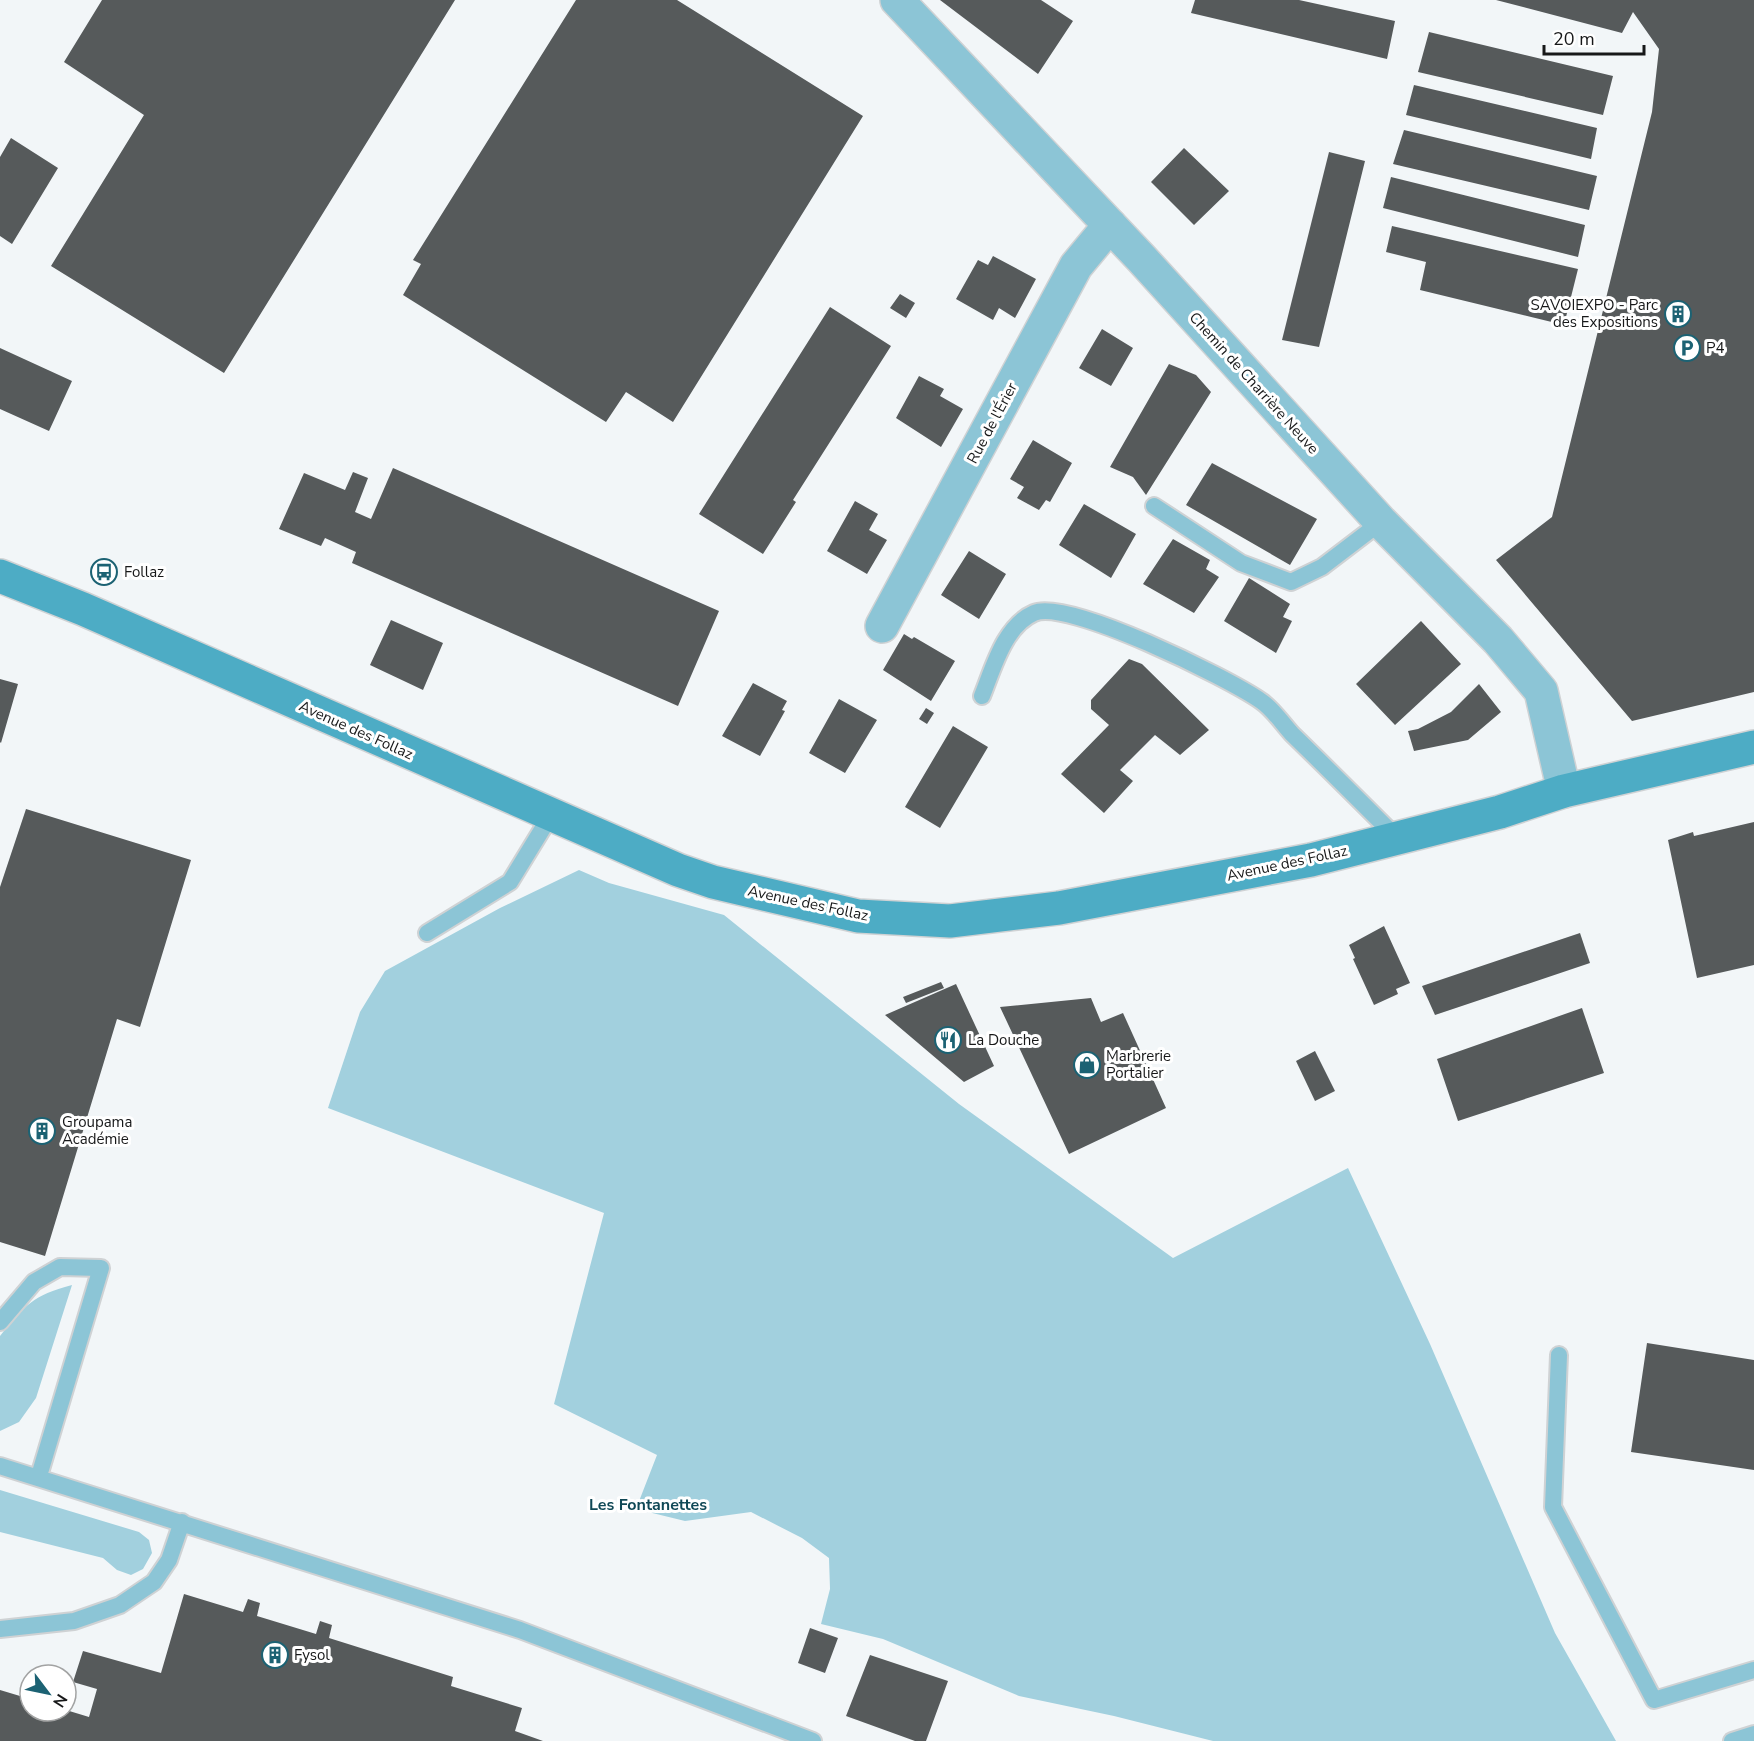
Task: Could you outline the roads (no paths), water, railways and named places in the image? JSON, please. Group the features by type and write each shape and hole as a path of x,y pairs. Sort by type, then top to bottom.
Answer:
{"street":[{"name":"Chemin de Charrière Neuve","path":"897,0 1110,225 1382,522 1476,616 1541,691 1564,791"},
{"name":"Rue de l'Érier","path":"882,626 1076,266 1110,225"},
{"name":"Avenue des Follaz","path":"4,579 83,609 551,815 713,882 858,916 950,921 1070,906 1311,860 1500,812 1564,791 1754,747"}],"lane":[{"path":"1154,506 1241,563 1291,582 1322,567 1382,522"},
{"path":"982,696 999,652 1015,627 1034,612 1050,611 1072,615 1155,645 1263,702 1396,837"},
{"path":"427,933 510,882 551,815"},
{"path":"0,1322 34,1282 60,1267 101,1268 39,1476"},
{"path":"1559,1355 1553,1507 1654,1700 1754,1670"},
{"path":"0,1466 39,1476 520,1630 813,1741"},
{"path":"0,1629 74,1621 120,1605 154,1582 169,1560 182,1522"},
{"path":"1732,1741 1754,1734"}],"place":[{"name":"SAVOIEXPO - Parc des Expositions","path":"1678,314"},
{"name":"P4","path":"1687,348"},
{"name":"Follaz","path":"104,572"},
{"name":"La Douche","path":"948,1040"},
{"name":"Marbrerie Portalier","path":"1087,1065"},
{"name":"Groupama Académie","path":"42,1131"},
{"name":"Fysol","path":"275,1655"}],"district":[{"name":"Les Fontanettes","path":"648,1505"}]}
